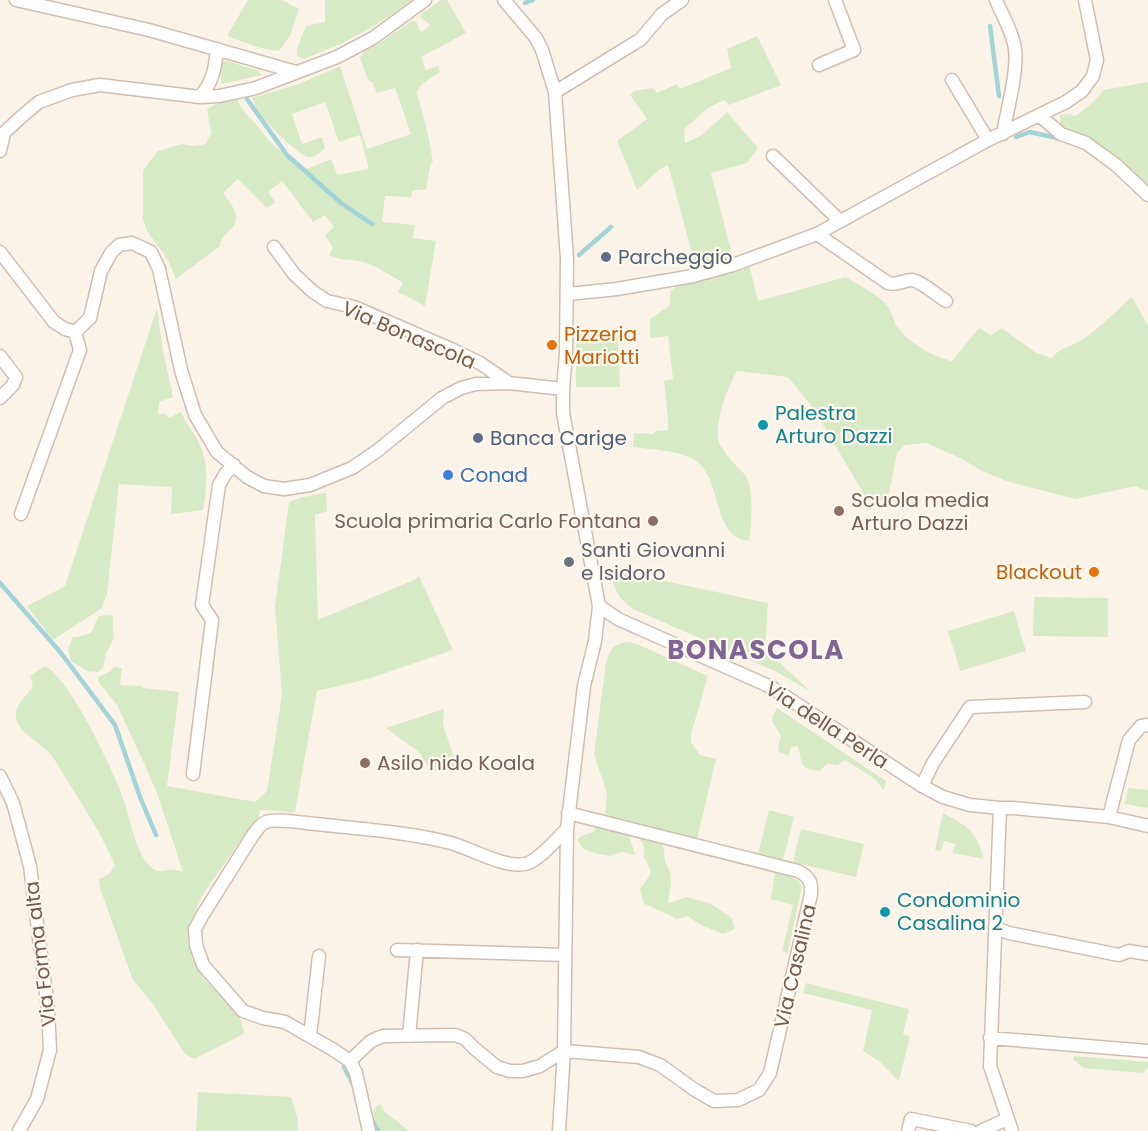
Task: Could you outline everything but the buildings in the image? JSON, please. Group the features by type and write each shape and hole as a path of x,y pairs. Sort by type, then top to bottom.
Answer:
{"street":[{"path":"16,0 149,30 296,72"},
{"path":"0,151 2,132 39,102 72,90 100,85 200,97 219,96 256,88 337,57 373,38 425,0"},
{"path":"504,0 536,38 555,92 568,294 562,389 563,413 599,606 595,641 584,686 568,813 564,1051 559,1131"},
{"path":"555,92 640,40 662,14 682,0"},
{"path":"819,65 854,50 835,0"},
{"path":"996,0 1015,49 1013,77 1003,134"},
{"path":"568,294 617,289 693,276 733,265 817,234 988,140 1066,102 1082,91 1093,76 1097,60 1085,0"},
{"path":"200,97 213,78 217,49"},
{"path":"952,80 988,140"},
{"path":"1039,115 1061,134 1086,143 1116,165 1148,195"},
{"path":"772,156 840,221"},
{"path":"817,234 888,283 894,285 911,280 918,282 946,301"},
{"path":"75,332 90,318 101,271 111,253 119,245 132,243 151,252 159,269 181,370 195,414 217,452 246,477 264,486 284,489 310,485 352,468 377,451 442,398 461,388 476,384 509,383"},
{"name":"Via Bonascola","path":"274,247 294,274 327,301 354,308 453,350 480,363 509,383 562,389"},
{"path":"0,252 54,322 75,332"},
{"path":"21,513 80,350 75,332"},
{"path":"0,356 16,377 0,398"},
{"path":"193,774 212,620 202,605 219,485 234,465"},
{"name":"Via della Perla","path":"599,606 618,619 771,687 922,786 943,797 970,805 1109,817 1148,826"},
{"path":"922,786 933,764 970,707 1085,702"},
{"path":"1109,817 1129,740 1140,726 1148,725"},
{"name":"Via Forma alta","path":"0,776 13,803 30,866 48,1009 50,1050 37,1100 19,1131"},
{"path":"981,1131 1010,1125 990,1066 1000,808"},
{"name":"Via Casalina","path":"564,1051 639,1058 660,1065 714,1101 738,1100 759,1090 770,1073 812,886 807,876 798,871 568,813"},
{"path":"369,1131 356,1073 350,1061 285,1022 243,1011 203,965 196,945 195,929 259,827 265,822 299,822 428,837 455,844 506,863 526,864 538,857 567,829"},
{"path":"996,928 1009,933 1119,954 1129,951 1148,954"},
{"path":"397,950 565,955"},
{"path":"409,1036 417,950"},
{"path":"310,1036 319,956"},
{"path":"350,1061 371,1041 383,1036 456,1035 465,1039 497,1067 510,1071 523,1071 540,1066 564,1051"},
{"path":"990,1038 1148,1051"},
{"path":"909,1131 911,1119 971,1131"}],"green space":[{"path":"248,0 282,0 299,9 290,36 279,51 227,36"},
{"path":"325,0 412,0 379,23 343,43 304,59 297,56 297,48 306,26 325,22"},
{"path":"441,0 447,0 466,33 421,57 426,70 438,66 440,72 423,84 417,93 433,162 431,162 426,190 413,190 411,197 385,196 382,222 415,225 413,238 436,241 425,306 398,292 403,283 378,268 363,262 329,255 333,248 325,235 334,227 325,215 313,222 282,181 268,192 275,202 267,208 238,179 223,193 236,215 234,224 222,238 220,246 176,279 168,260 147,231 143,219 143,170 158,151 182,144 194,146 206,144 211,133 207,109 236,97 240,106 275,147 307,169 332,160 337,175 369,169 360,135 339,142 325,102 292,114 302,144 322,137 325,148 315,156 308,157 296,150 274,130 258,111 252,98 299,84 340,66 367,149 411,134 395,88 377,93 372,82 368,80 360,58 364,51 377,45 413,20 421,32 431,25 420,15"},
{"path":"757,36 781,85 729,105 724,100 708,108 684,129 685,143 702,135 727,112 758,148 747,163 711,173 733,258 696,267 668,165 660,169 637,190 617,141 647,119 630,95 634,91 653,88 657,93 677,84 680,89 731,68 727,49"},
{"path":"223,61 260,71 261,75 223,84 221,83 221,66"},
{"path":"1148,82 1148,190 1064,131 1060,125 1060,115 1076,116 1104,90"},
{"path":"749,264 758,301 846,277 882,300 890,310 897,326 916,345 952,361 979,328 991,335 1002,328 1036,353 1052,358 1062,349 1080,341 1094,331 1132,297 1148,326 1148,491 1135,486 1075,499 1006,481 926,443 905,445 897,453 887,502 865,496 813,408 788,377 737,371 723,404 718,439 729,458 748,480 750,487 752,510 749,541 737,537 728,529 710,481 696,461 674,453 633,447 634,433 654,434 655,431 668,430 664,381 673,379 668,336 650,338 650,319 669,306 671,291 680,282"},
{"path":"157,308 173,397 159,402 158,415 165,413 169,418 181,412 198,441 206,469 203,510 171,514 172,487 119,484 107,594 102,608 53,640 27,606 65,586"},
{"path":"576,333 588,333 589,336 618,333 620,387 576,387"},
{"path":"326,493 327,511 315,515 318,620 419,576 453,650 368,679 317,691 295,812 260,810 259,817 202,896 188,930 188,943 193,960 205,980 241,1020 244,1034 194,1059 185,1054 153,1004 133,980 100,888 99,879 108,875 115,866 106,845 56,761 21,728 16,713 33,686 30,676 45,666 66,688 90,727 119,787 138,847 147,863 158,871 183,872 157,793 117,705 98,681 98,677 111,671 114,667 122,668 120,685 179,692 167,786 255,802 267,791 282,695 275,607 289,502"},
{"path":"610,572 768,603 765,649 811,692 777,672 633,609 617,593"},
{"path":"1034,597 1108,598 1108,637 1033,636"},
{"path":"1014,611 1026,651 960,671 948,631"},
{"path":"99,616 113,616 114,638 106,653 103,668 98,672 87,671 71,661 68,649 73,637 91,633"},
{"path":"629,642 708,676 691,734 691,742 700,755 716,759 697,840 660,839 670,872 668,903 687,897 711,904 732,918 735,929 723,934 699,924 688,916 677,919 643,903 640,889 651,871 644,857 644,847 638,836 636,824 618,820 629,836 634,855 622,852 610,856 598,854 585,850 577,840 593,832 605,816 607,793 594,755 606,662 613,648"},
{"path":"777,708 886,781 883,790 875,779 845,760 838,765 827,764 819,771 804,767 798,746 791,747 789,756 779,752 781,736 772,717"},
{"path":"444,709 443,724 458,767 431,772 420,753 386,728"},
{"path":"1128,788 1148,790 1148,808 1125,804"},
{"path":"769,810 794,817 783,860 758,853"},
{"path":"943,813 970,830 978,842 984,859 953,853 955,844 944,841 941,851 935,850"},
{"path":"801,829 864,844 856,877 793,862"},
{"path":"775,872 793,878 802,886 788,953 782,951 793,905 771,899"},
{"path":"806,983 909,1009 903,1034 910,1036 899,1081 880,1062 863,1051 872,1010 803,993"},
{"path":"1074,1056 1148,1062 1148,1067 1143,1073 1083,1068 1073,1059"},
{"path":"198,1092 291,1097 297,1117 298,1131 196,1131"},
{"path":"380,1104 385,1112 409,1131 377,1131 373,1112"}],"waterway":[{"path":"525,3 533,0"},
{"path":"990,26 999,96"},
{"path":"247,99 287,155 341,203 372,224"},
{"path":"1016,137 1030,132 1061,139"},
{"path":"579,255 611,227"},
{"path":"0,583 61,653 115,725 156,835"},
{"path":"344,1067 354,1086"},
{"path":"371,1118 378,1131"}],"place":[{"name":"Parcheggio","path":"606,257"},
{"name":"Pizzeria Mariotti","path":"552,345"},
{"name":"Palestra Arturo Dazzi","path":"763,425"},
{"name":"Banca Carige","path":"478,438"},
{"name":"Conad","path":"448,475"},
{"name":"Scuola media Arturo Dazzi","path":"839,511"},
{"name":"Scuola primaria Carlo Fontana","path":"653,521"},
{"name":"Santi Giovanni e Isidoro","path":"569,562"},
{"name":"Blackout","path":"1094,572"},
{"name":"Asilo nido Koala","path":"365,763"},
{"name":"Condominio Casalina 2","path":"885,912"}],"district":[{"name":"BONASCOLA","path":"756,650"}]}
